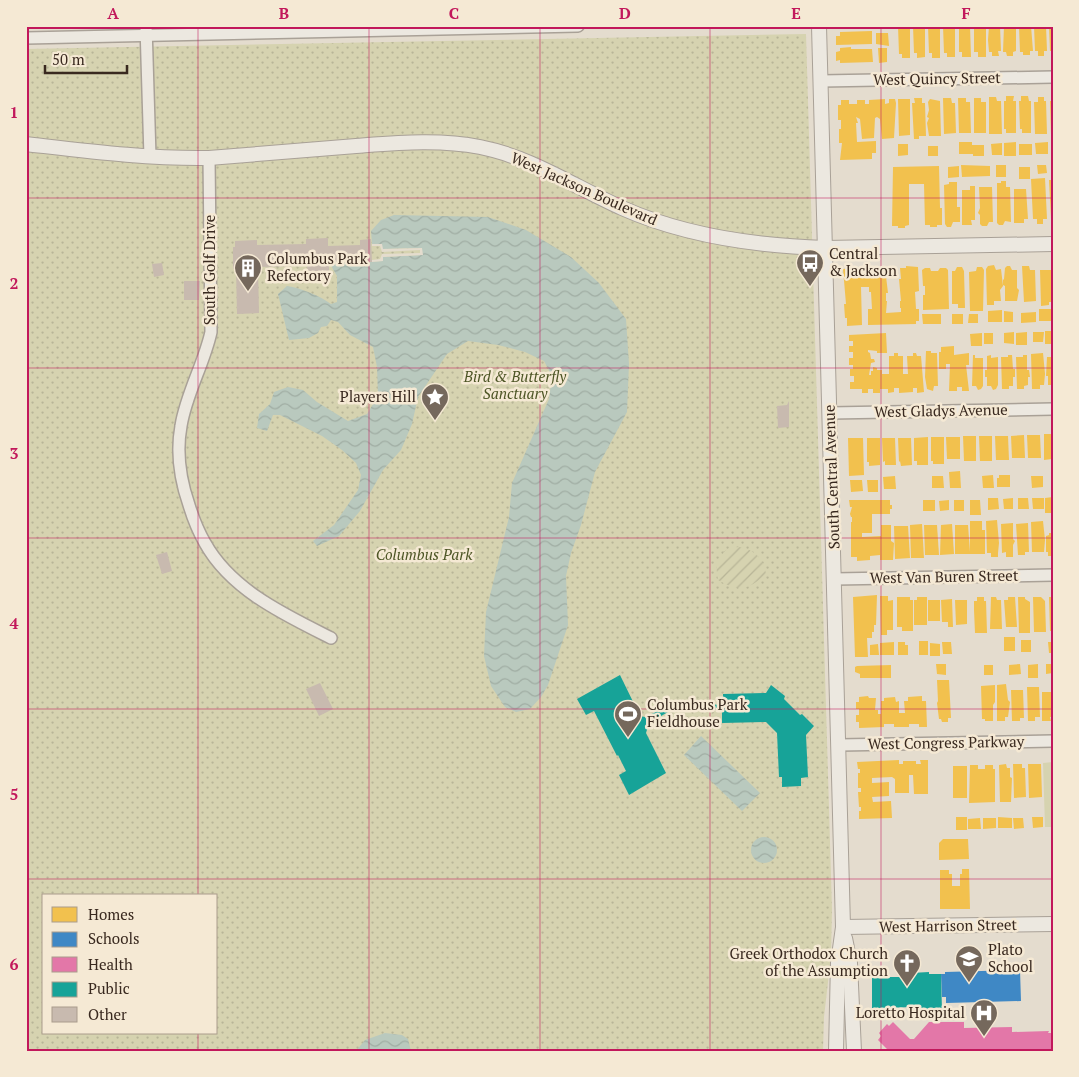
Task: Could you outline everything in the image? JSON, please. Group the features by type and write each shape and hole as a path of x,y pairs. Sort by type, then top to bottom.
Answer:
{"street":[{"path":"26,38 146,31 578,26"},
{"name":"South Central Avenue","path":"820,26 840,745 843,928 838,963 836,1051"},
{"path":"146,31 150,157"},
{"name":"West Quincy Street","path":"821,81 1053,77"},
{"name":"West Jackson Boulevard","path":"26,144 150,157 209,158 401,143 455,144 480,147 526,161 625,209 682,229 723,237 774,245 825,248 1053,244"},
{"name":"South Golf Drive","path":"209,158 211,332 206,353 188,399 181,426 179,454 184,490 205,544 222,565 263,602 283,615 331,638"},
{"name":"West Gladys Avenue","path":"830,413 1053,409"},
{"name":"West Van Buren Street","path":"835,578 1053,575"},
{"name":"West Congress Parkway","path":"840,745 1053,742"},
{"name":"West Harrison Street","path":"843,928 1053,924"},
{"name":"South Central Avenue","path":"843,928 850,964 854,1051"}],"green space":[{"name":"Columbus Park","path":"806,34 832,909 831,956 824,1017 823,1051 26,1051 26,49"},
{"path":"739,547 754,552 761,559 766,574 743,588 737,588 718,580 716,565 723,558 723,552 730,548"},
{"path":"1053,762 1053,827 1045,827 1043,763"}],"water":[{"path":"394,215 488,217 526,230 571,257 599,283 626,319 629,364 627,412 595,472 566,576 568,625 548,685 541,697 530,709 516,712 505,707 491,686 484,656 486,612 509,517 512,483 549,399 552,376 544,361 525,352 498,345 468,341 447,354 418,397 412,424 401,450 383,470 360,511 339,536 317,546 313,541 334,525 358,490 361,475 356,463 322,436 280,415 273,415 267,431 257,428 259,414 270,404 274,392 288,387 303,390 317,402 348,421 367,414 378,396 377,367 373,347 350,335 338,322 331,320 327,326 321,327 318,333 309,338 289,340 278,294 287,286 310,293 331,304 337,302 337,276 330,264 383,261 383,257 422,255 422,248 382,249 382,244 372,244 371,231 381,220"},
{"path":"701,736 760,793 742,811 684,755"},
{"path":"764,837 773,841 777,850 773,859 764,863 755,859 751,850 755,841"},
{"path":"385,1033 402,1035 408,1039 411,1051 356,1051 365,1040"}],"pier":[{"path":"372,244 382,244 383,249 422,248 423,255 383,257 383,261 372,262 372,260 380,259 382,254 420,253 420,250 382,252 380,246 372,246"}],"building: Homes":[{"path":"898,26 910,26 910,58 902,58 902,54 899,54"},
{"path":"913,26 925,26 925,57 917,58 917,53 914,53"},
{"path":"928,26 940,26 940,58 932,58 932,53 929,53"},
{"path":"943,26 955,26 955,57 947,57 947,53 944,53"},
{"path":"959,26 970,26 971,57 962,57 962,52 959,52"},
{"path":"974,26 986,26 986,57 978,57 978,52 974,52"},
{"path":"989,26 1000,26 1001,51 998,51 999,56 992,56 992,52 989,52"},
{"path":"1004,26 1016,26 1016,51 1013,52 1013,56 1007,56 1006,52 1003,52"},
{"path":"1019,26 1031,26 1033,51 1030,51 1030,55 1023,55 1023,52 1020,52"},
{"path":"1034,26 1046,26 1047,51 1044,51 1044,56 1038,56 1038,51 1035,51"},
{"path":"1049,26 1053,26 1053,51 1050,51"},
{"path":"872,31 872,44 836,45 836,36 840,36 840,32"},
{"path":"876,33 888,33 889,46 876,44"},
{"path":"851,47 851,49 872,49 873,62 840,63 840,60 836,61 836,52 840,51 840,48"},
{"path":"878,48 887,48 887,62 879,63"},
{"path":"1006,96 1014,96 1013,101 1016,101 1016,133 1006,133 1006,129 1004,129 1004,101 1006,101"},
{"path":"1021,96 1028,96 1029,101 1031,101 1031,133 1022,133 1022,129 1020,129 1019,101 1021,101"},
{"path":"989,97 996,97 997,101 1001,101 1002,134 989,134"},
{"path":"1038,97 1044,97 1044,101 1046,101 1047,134 1035,134 1034,102 1038,102"},
{"path":"914,98 922,98 922,103 925,103 926,136 919,136 919,139 914,139 912,103 915,103"},
{"path":"943,98 951,98 952,103 955,103 956,133 944,134"},
{"path":"958,98 966,98 966,102 970,102 971,133 959,133"},
{"path":"974,98 981,98 981,102 986,102 986,133 974,133"},
{"path":"885,99 885,104 889,103 889,99 895,99 896,103 894,138 882,139 880,119 877,117 875,118 874,138 862,139 860,119 856,117 858,123 856,123 857,142 876,141 876,153 872,153 872,159 840,160 842,143 839,143 841,120 838,120 838,105 841,105 841,100 849,100 849,104 857,104 857,100 865,100 865,104 869,104 869,100"},
{"path":"898,99 910,99 910,135 899,136"},
{"path":"930,99 940,101 941,136 929,136 927,123 929,118 927,117"},
{"path":"1050,101 1053,101 1053,135 1051,135"},
{"path":"959,142 972,142 972,145 984,145 984,156 959,154"},
{"path":"1016,142 1016,156 1004,156 1004,143"},
{"path":"1048,142 1048,154 1036,154 1035,143"},
{"path":"1002,143 1002,155 992,155 991,144"},
{"path":"898,144 908,144 908,155 898,156"},
{"path":"1019,144 1032,144 1032,155 1019,155"},
{"path":"928,146 938,146 938,156 928,156"},
{"path":"961,165 990,166 990,176 962,177"},
{"path":"996,165 1006,165 1006,177 996,177"},
{"path":"1037,165 1046,165 1047,173 1038,174"},
{"path":"939,166 942,225 930,227 930,225 925,225 924,184 909,184 909,225 905,226 905,228 892,226 893,167"},
{"path":"959,166 959,177 948,178 948,167"},
{"path":"1019,167 1030,167 1030,179 1019,179"},
{"path":"1045,178 1047,219 1043,219 1043,224 1037,224 1037,219 1033,219 1031,179"},
{"path":"1049,180 1053,180 1053,219 1051,219"},
{"path":"1001,181 1006,181 1006,187 1010,187 1011,222 1005,221 1003,225 999,225 997,223 997,183 1001,183"},
{"path":"949,182 957,182 957,207 960,207 960,222 953,222 951,227 947,227 945,224 944,185 949,184"},
{"path":"970,186 975,186 975,220 971,220 972,225 962,225 962,190 970,190"},
{"path":"979,187 992,187 993,222 989,222 987,226 980,224 980,215 978,213 980,208"},
{"path":"1014,189 1026,189 1028,219 1024,219 1024,223 1014,223"},
{"path":"994,265 996,270 1001,269 1003,286 1000,290 1001,301 994,301 994,305 987,305 986,269 988,266"},
{"path":"906,266 918,267 919,291 915,292 916,309 919,309 919,321 916,321 916,324 868,325 868,309 872,309 871,292 869,292 869,287 861,287 862,325 847,326 843,269 859,267 859,269 885,268 888,293 886,293 886,313 901,312 900,268 906,268"},
{"path":"1007,266 1010,266 1012,270 1017,270 1017,288 1019,290 1017,301 1005,301 1003,280"},
{"path":"1022,266 1029,266 1030,270 1035,270 1036,301 1024,302"},
{"path":"957,267 962,267 964,271 965,308 958,308 958,304 952,304 952,271 955,271"},
{"path":"977,267 982,267 984,270 983,311 970,311 969,272 976,271"},
{"path":"930,268 931,271 938,271 940,268 948,270 949,309 923,310 925,286 923,286 922,270"},
{"path":"1040,270 1052,270 1053,302 1049,302 1049,305 1041,306"},
{"path":"1039,309 1053,309 1053,321 1039,321"},
{"path":"1002,310 1002,322 988,322 988,311"},
{"path":"1004,311 1013,312 1013,322 1004,322"},
{"path":"1036,312 1036,322 1021,323 1021,313"},
{"path":"922,314 941,314 941,324 923,324"},
{"path":"952,314 963,314 963,324 952,324"},
{"path":"969,314 978,314 978,323 968,323"},
{"path":"1045,331 1053,331 1053,344 1045,344"},
{"path":"1014,332 1014,344 1004,343 1004,333"},
{"path":"1027,332 1027,345 1016,345 1016,333"},
{"path":"1033,332 1044,332 1043,342 1033,342"},
{"path":"886,333 887,353 877,353 877,351 868,350 871,359 874,359 875,362 871,363 869,375 873,371 873,367 877,368 877,370 882,370 882,374 889,374 889,356 894,356 894,353 898,353 898,356 903,356 903,374 908,374 907,356 913,356 913,353 916,353 917,356 921,356 924,392 917,393 917,388 913,388 913,392 899,393 899,388 894,388 894,392 888,393 888,389 880,389 880,393 873,393 873,389 868,389 868,393 862,393 862,389 850,389 850,382 854,382 854,376 850,376 850,369 853,369 853,365 849,365 849,358 853,358 853,352 849,352 849,346 853,346 853,341 849,341 849,335"},
{"path":"982,333 982,346 971,346 970,334"},
{"path":"984,333 993,333 993,344 984,344"},
{"path":"954,346 954,355 969,353 969,365 966,365 969,391 962,391 962,387 957,387 957,391 949,391 950,364 946,364 946,369 939,369 939,352 941,352 941,347"},
{"path":"926,351 937,353 938,386 934,386 933,391 927,389 925,377"},
{"path":"1043,353 1044,385 1040,385 1040,389 1032,389 1031,354"},
{"path":"973,355 975,355 975,358 983,358 983,386 978,390 976,386 972,386"},
{"path":"991,355 991,358 998,357 998,385 993,390 991,386 987,386 987,377 985,377 987,356"},
{"path":"1008,355 1012,355 1015,377 1013,377 1013,386 1009,386 1009,389 1002,389 1001,357 1008,357"},
{"path":"1023,355 1027,355 1027,370 1029,370 1030,377 1028,377 1028,385 1024,386 1024,389 1017,389 1016,357 1023,357"},
{"path":"1047,357 1053,357 1053,385 1048,385 1048,376 1046,376"},
{"path":"1044,434 1053,434 1052,459 1044,460"},
{"path":"1024,435 1025,458 1012,458 1011,436"},
{"path":"1027,435 1040,435 1041,458 1028,458"},
{"path":"963,436 976,436 976,461 964,461"},
{"path":"979,436 992,436 992,461 980,461"},
{"path":"995,436 1008,436 1009,460 996,460"},
{"path":"928,437 928,465 917,465 917,461 914,461 914,438"},
{"path":"931,437 944,437 944,464 933,464 933,461 931,461"},
{"path":"946,437 960,437 960,459 947,459"},
{"path":"848,438 863,438 864,475 849,476"},
{"path":"867,438 880,438 880,465 869,466 869,462 867,462"},
{"path":"882,438 895,438 896,465 885,465 885,461 883,462"},
{"path":"898,438 911,438 912,465 901,466 899,462"},
{"path":"960,471 961,488 950,488 949,472"},
{"path":"993,475 994,488 983,488 982,476"},
{"path":"999,475 1010,475 1010,487 997,487"},
{"path":"895,476 896,489 884,489 883,477"},
{"path":"932,476 943,476 944,488 932,488"},
{"path":"1031,476 1043,476 1043,487 1032,488"},
{"path":"850,480 862,480 863,491 851,492"},
{"path":"867,480 878,480 878,492 868,492"},
{"path":"1053,497 1053,513 1045,513 1045,498"},
{"path":"988,498 998,498 999,509 988,510"},
{"path":"1013,498 1013,509 1004,509 1003,499"},
{"path":"1018,498 1028,498 1029,509 1018,509"},
{"path":"1032,498 1044,498 1044,509 1033,509"},
{"path":"849,500 890,500 892,509 890,509 890,514 872,514 872,533 862,533 862,537 881,536 881,525 891,525 891,541 894,543 893,560 880,560 880,555 870,556 870,560 857,561 857,557 851,557 852,517 850,514 852,507 850,507"},
{"path":"923,500 935,500 935,511 923,511"},
{"path":"949,500 949,510 940,511 939,501"},
{"path":"954,500 964,500 964,511 954,511"},
{"path":"970,500 980,500 981,515 970,515"},
{"path":"997,520 998,557 991,557 991,553 987,553 986,521"},
{"path":"970,521 982,521 982,530 985,530 985,554 955,554 955,525 968,525 970,552"},
{"path":"1043,521 1044,552 1032,552 1031,522"},
{"path":"1013,523 1013,539 1015,541 1013,557 1006,557 1006,552 1002,553 1001,524"},
{"path":"1028,523 1029,552 1025,552 1025,555 1018,555 1016,524"},
{"path":"922,524 924,558 911,558 910,525"},
{"path":"952,524 954,554 940,555 941,525"},
{"path":"924,525 937,525 939,555 925,555"},
{"path":"894,526 908,526 910,558 895,559"},
{"path":"1049,533 1053,533 1053,556 1048,556 1048,552 1046,552 1046,536"},
{"path":"877,595 876,625 874,625 872,638 867,638 868,657 855,657 853,597"},
{"path":"880,596 888,596 888,601 893,600 893,630 887,630 887,635 881,635"},
{"path":"897,597 910,597 910,600 913,600 913,631 902,631 902,627 897,627"},
{"path":"917,597 927,597 927,625 914,625 914,600 917,600"},
{"path":"977,597 984,597 984,601 986,601 987,633 975,633 974,601 977,601"},
{"path":"991,597 1001,600 1002,629 990,629"},
{"path":"1008,597 1015,597 1017,627 1006,627 1004,600 1008,600"},
{"path":"1018,597 1025,597 1030,602 1030,633 1019,633"},
{"path":"1033,597 1041,597 1045,601 1046,632 1034,632"},
{"path":"1049,597 1053,597 1053,631 1050,631"},
{"path":"952,599 953,627 948,627 948,622 942,622 941,600"},
{"path":"928,600 940,600 940,621 928,621"},
{"path":"955,600 967,600 967,624 956,625"},
{"path":"1004,637 1015,637 1015,651 1004,651"},
{"path":"1021,640 1031,640 1031,652 1021,652"},
{"path":"919,641 928,641 928,655 919,655"},
{"path":"894,642 894,655 880,655 880,643"},
{"path":"898,642 905,642 905,645 908,645 908,655 898,655"},
{"path":"942,642 951,642 952,654 943,654"},
{"path":"1048,642 1053,642 1053,653 1049,653"},
{"path":"930,643 940,644 940,656 930,656"},
{"path":"878,644 879,655 870,655 870,645"},
{"path":"936,664 946,664 946,675 937,674"},
{"path":"1020,664 1021,674 1009,675 1009,665"},
{"path":"1038,664 1038,678 1028,678 1028,665"},
{"path":"1046,664 1053,664 1053,673 1046,674"},
{"path":"891,665 891,678 860,678 860,674 855,672 855,667 857,666"},
{"path":"984,665 993,665 993,675 984,675"},
{"path":"937,680 949,680 951,718 948,718 948,722 942,722 939,719"},
{"path":"1006,684 1008,700 1010,702 1008,717 1005,717 1005,721 997,721 997,685"},
{"path":"995,685 993,721 985,721 985,719 982,719 981,686"},
{"path":"1027,687 1039,687 1040,717 1035,717 1035,721 1028,721"},
{"path":"1011,690 1023,690 1024,718 1020,718 1020,721 1012,721"},
{"path":"1042,692 1053,692 1053,717 1050,717 1051,721 1042,721"},
{"path":"868,696 869,698 876,698 875,710 878,710 878,714 881,714 881,701 884,701 884,698 895,697 896,702 899,701 899,713 905,713 904,701 908,701 908,697 922,696 922,701 926,701 927,727 919,727 919,724 909,724 909,727 894,727 894,724 884,724 884,727 859,728 859,722 856,722 856,715 859,715 859,709 856,709 856,702 859,702 859,697"},
{"path":"899,760 899,764 903,764 903,761 916,761 916,764 921,764 920,760 928,760 928,794 914,794 913,775 909,775 909,793 895,793 895,779 892,777 872,778 872,783 889,782 889,796 872,797 873,802 891,801 892,818 859,819 861,807 859,807 858,792 861,792 861,788 858,788 858,773 860,773 860,769 858,769 857,762"},
{"path":"1006,764 1007,768 1010,768 1010,777 1012,778 1011,802 1000,802 999,765"},
{"path":"1013,764 1022,764 1022,768 1025,768 1026,797 1014,798"},
{"path":"1028,764 1041,764 1042,797 1029,798"},
{"path":"970,765 978,765 978,769 985,769 985,765 993,765 993,769 995,769 995,802 969,803"},
{"path":"953,766 967,766 967,798 953,798"},
{"path":"956,817 967,817 967,830 956,830"},
{"path":"998,817 1012,818 1012,828 998,828"},
{"path":"1032,817 1043,817 1043,827 1033,828"},
{"path":"980,818 981,829 968,829 968,819"},
{"path":"983,818 996,818 996,828 983,829"},
{"path":"1013,818 1023,818 1024,828 1014,829"},
{"path":"943,839 968,839 969,859 939,860 939,843"},
{"path":"962,869 969,869 970,909 940,909 940,870 949,870 949,874 952,874 952,886 960,886"}],"building: Schools":[{"path":"1020,970 1021,1001 946,1003 946,997 942,997 941,974 945,974 945,972"}],"building: Health":[{"name":"Loretto Hospital","path":"893,1022 910,1039 914,1039 929,1022 964,1022 964,1028 1012,1027 1012,1032 1049,1031 1048,1033 1053,1033 1053,1051 889,1051 878,1040 881,1036 879,1033 887,1024 889,1026"}],"building: Public":[{"name":"Columbus Park Fieldhouse","path":"620,675 640,716 645,717 666,707 698,701 723,706 723,694 766,693 771,685 785,696 784,699 800,715 802,714 814,726 806,735 808,777 801,778 801,786 782,787 782,777 779,777 777,733 766,722 722,723 722,711 699,707 668,712 649,723 646,733 666,773 629,795 619,775 626,771 618,755 594,711 586,715 577,699"},
{"name":"Greek Orthodox Church of the Assumption","path":"929,972 929,974 941,974 942,1011 913,1012 913,1007 884,1008 872,1011 872,975 911,977 911,973"}],"building: Other":[{"name":"Columbus Park Refectory","path":"328,238 328,246 360,245 360,240 371,239 372,262 329,263 329,271 307,271 307,266 258,267 259,313 237,314 236,268 233,269 233,247 235,247 235,241 257,240 257,245 306,244 306,239"},
{"path":"162,263 164,275 154,277 152,264"},
{"path":"184,281 200,281 199,300 184,300"},
{"path":"789,401 789,427 778,428 777,406 787,405"},
{"path":"167,552 172,571 162,574 156,555"},
{"path":"320,683 333,709 319,716 306,689"}],"place":[{"name":"Central & Jackson","path":"810,287"},
{"name":"Columbus Park Refectory","path":"248,292"},
{"name":"Players Hill","path":"435,421"},
{"name":"Columbus Park Fieldhouse","path":"628,738"},
{"name":"Plato School","path":"969,983"},
{"name":"Greek Orthodox Church of the Assumption","path":"907,987"},
{"name":"Loretto Hospital","path":"984,1037"}],"park label":[{"name":"Bird & Butterfly Sanctuary","path":"515,386"}]}
